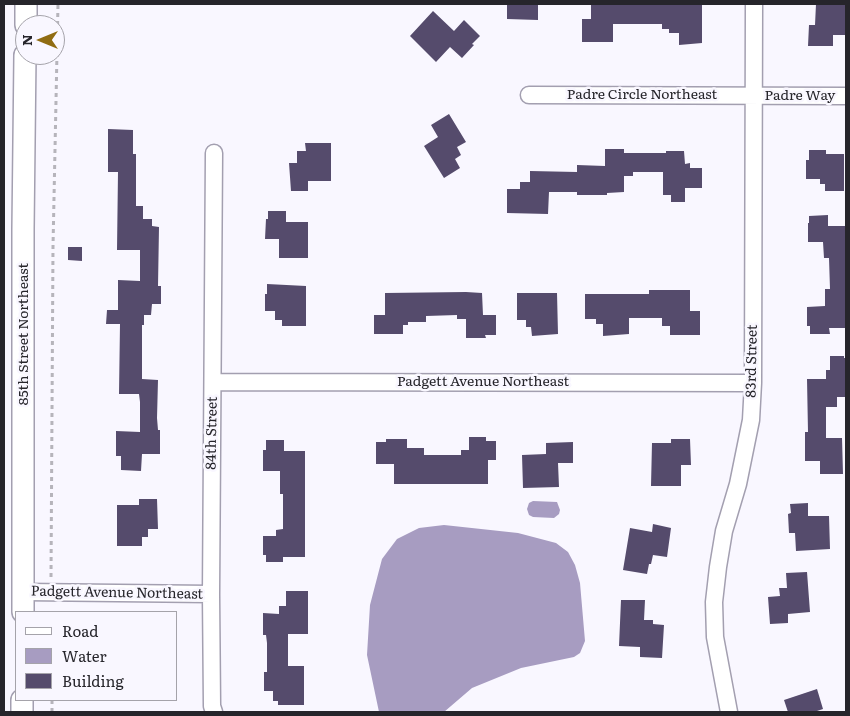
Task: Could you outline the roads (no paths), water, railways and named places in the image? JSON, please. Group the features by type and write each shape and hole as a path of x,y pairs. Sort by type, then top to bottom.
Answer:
{"street":[{"name":"83rd Street","path":"729,712 715,637 714,602 724,531 746,449 751,420 753,383 754,4"},
{"name":"85th Street Northeast","path":"24,602 23,229 25,65"},
{"name":"Padre Circle Northeast","path":"530,95 754,96"},
{"name":"Padre Way","path":"754,96 846,96"},
{"name":"84th Street","path":"214,153 210,594 212,706 214,712"},
{"name":"Padgett Avenue Northeast","path":"213,382 753,383"},
{"name":"Padgett Avenue Northeast","path":"24,602 210,594"}],"water":[{"path":"533,501 557,502 560,510 559,514 554,518 533,517 529,515 527,509 529,503"},
{"path":"444,525 518,533 556,543 568,552 575,565 580,583 585,641 580,653 574,657 521,668 472,688 444,712 379,712 367,655 370,605 382,559 397,539 419,528"}]}
